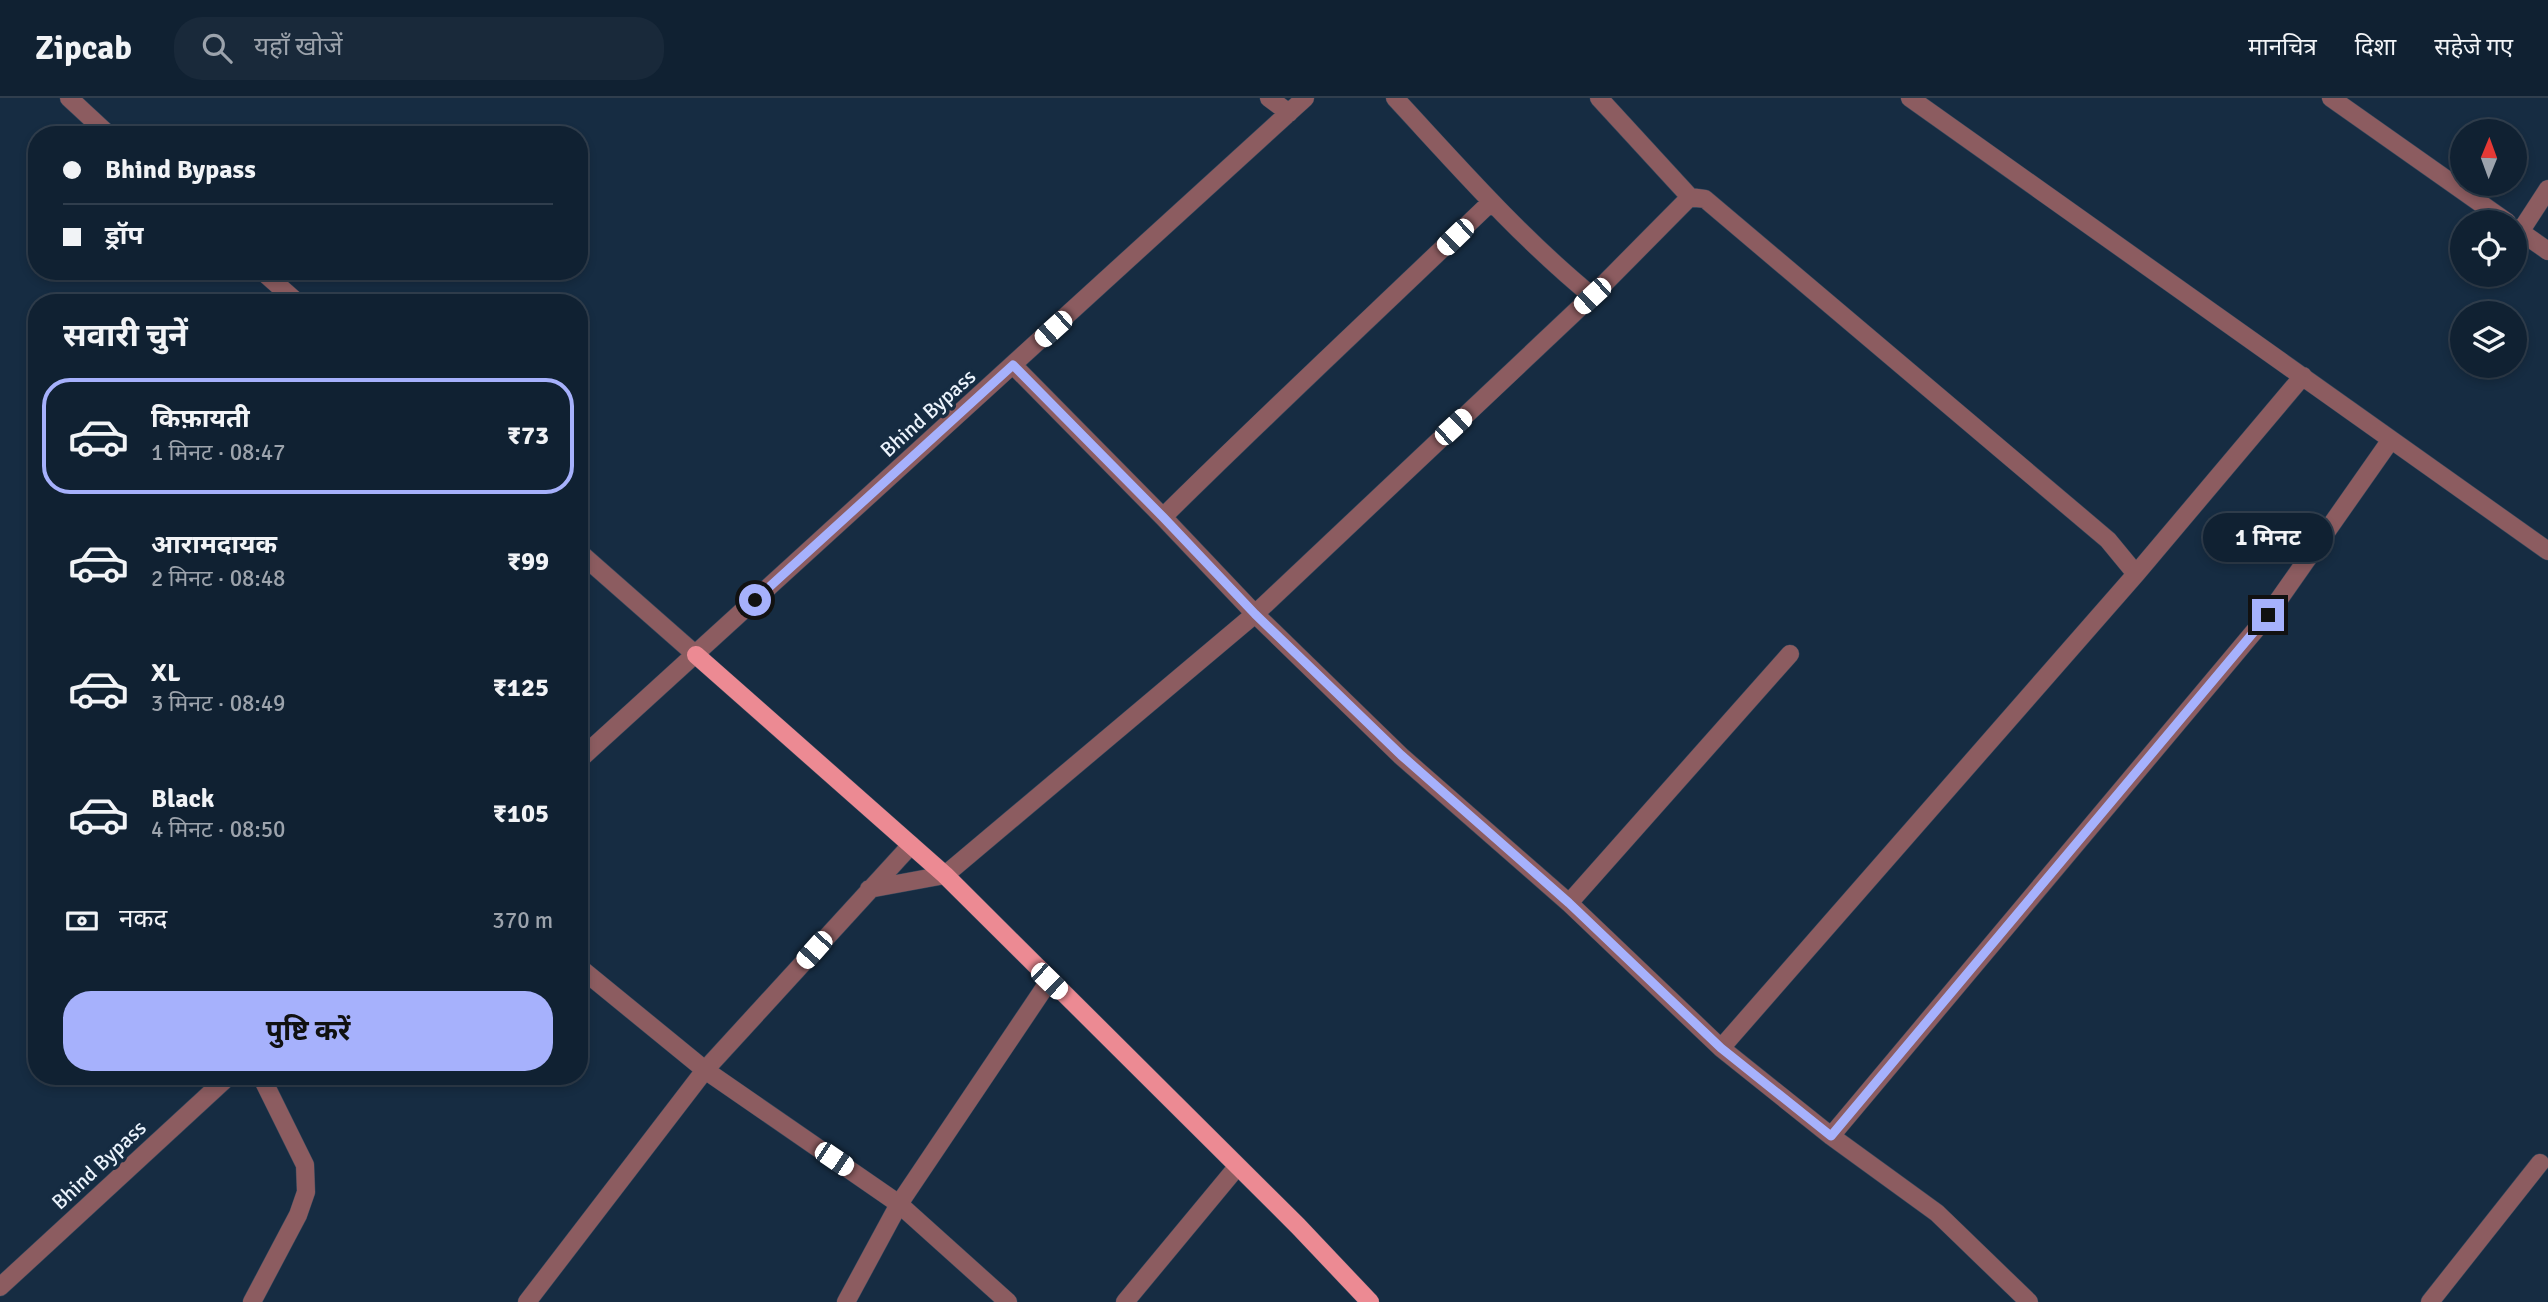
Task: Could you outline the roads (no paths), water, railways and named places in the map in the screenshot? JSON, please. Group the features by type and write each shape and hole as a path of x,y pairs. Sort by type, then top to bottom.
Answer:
{"main road":[{"path":"696,654 945,875 1370,1302"}],"street":[{"path":"69,98 99,126"},
{"path":"1269,98 1289,113"},
{"name":"Bhind Bypass","path":"588,752 1305,98"},
{"path":"1395,98 1491,202 1564,274 1592,296"},
{"path":"1599,98 1690,197 1705,200 2087,522 2108,540 2136,574"},
{"path":"1910,98 2548,551"},
{"path":"2331,98 2490,210"},
{"path":"2527,212 2548,189"},
{"path":"869,890 945,875 1255,614 1592,296 1690,197"},
{"path":"1163,517 1491,202"},
{"path":"2527,236 2548,251"},
{"path":"272,280 288,294"},
{"path":"1013,365 1255,614 1401,755 1569,903 1721,1048 1831,1136 1937,1213 2029,1302"},
{"path":"1721,1048 2136,574 2303,376"},
{"path":"1831,1136 2268,615 2390,441"},
{"path":"588,560 696,654"},
{"path":"1569,903 1790,654"},
{"path":"527,1302 705,1070 911,845"},
{"path":"588,974 705,1070 899,1204 1008,1302"},
{"path":"846,1302 899,1204 1049,981"},
{"name":"Bhind Bypass","path":"0,1287 219,1085"},
{"path":"252,1302 298,1215 306,1192 305,1165 265,1085"},
{"path":"2430,1302 2540,1163"},
{"path":"1125,1302 1237,1167"}]}
